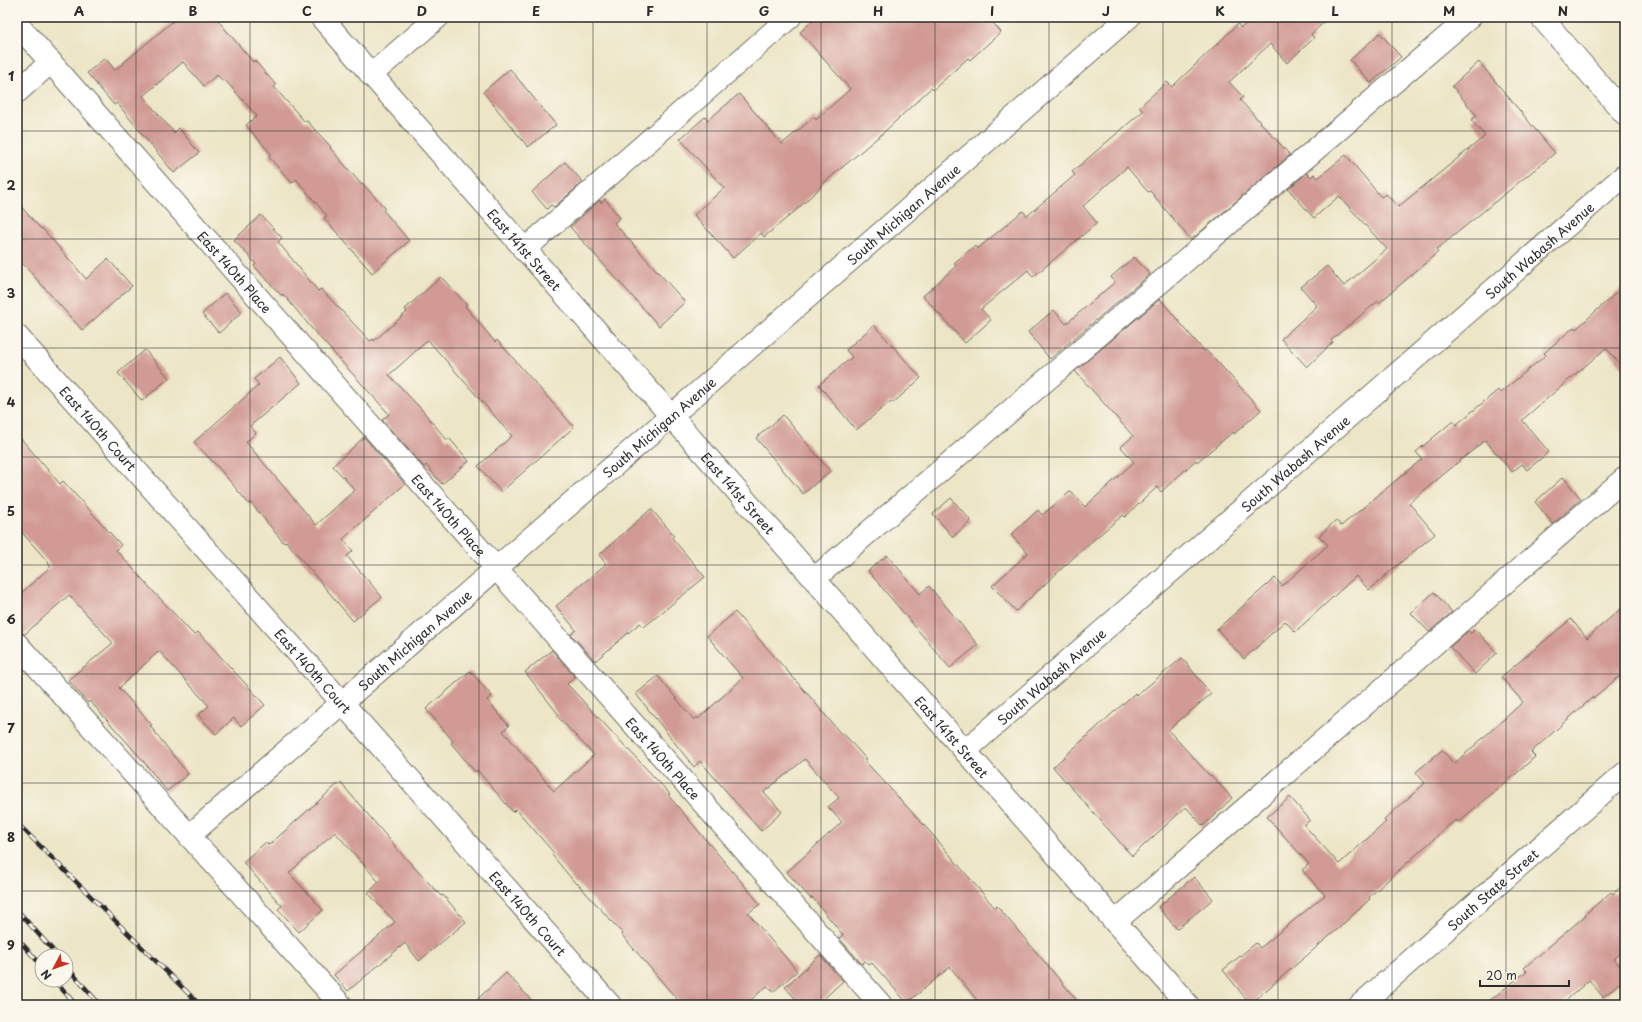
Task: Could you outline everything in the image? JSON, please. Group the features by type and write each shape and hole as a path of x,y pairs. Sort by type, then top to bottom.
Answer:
{"street":[{"name":"East 141st Street","path":"321,17 1188,1005"},
{"path":"371,75 438,17"},
{"path":"524,250 790,17"},
{"name":"South Michigan Avenue","path":"189,836 1129,17"},
{"path":"814,579 1470,17"},
{"path":"1541,17 1625,114"},
{"name":"East 140th Place","path":"17,24 881,1005"},
{"path":"17,92 51,62"},
{"name":"South Wabash Avenue","path":"965,752 1625,175"},
{"name":"East 140th Court","path":"17,336 610,1005"},
{"path":"1115,922 1625,478"},
{"path":"17,644 341,1005"},
{"name":"South State Street","path":"1360,1005 1625,773"}],"building":[{"path":"178,17 215,17 253,62 254,60 276,85 274,87 305,122 307,121 331,147 330,148 361,184 362,183 385,208 383,210 409,241 372,273 324,218 327,216 296,179 292,183 268,156 271,154 246,125 257,116 224,79 222,80 217,75 204,86 183,62 143,96 174,133 179,128 199,153 174,173 117,103 114,105 87,73 105,58 115,70"},
{"path":"817,17 988,17 1001,32 970,60 968,58 933,90 931,88 883,133 820,186 821,187 794,212 764,237 761,233 733,258 694,215 724,188 680,139 705,117 708,120 739,94 782,144 814,117 816,120 850,89 800,32"},
{"path":"1253,17 1330,17 1311,34 1314,38 1287,63 1270,44 1229,82 1243,97 1240,100 1290,155 1191,240 1150,191 1148,192 1127,167 1083,206 1097,223 1033,277 1028,270 981,309 991,320 965,343 923,296 956,266 954,263 975,246 977,249 1023,211 1027,216 1075,175 1072,172 1143,111 1139,107 1167,82 1172,87 1238,24 1241,28"},
{"path":"1380,33 1401,57 1371,83 1350,60"},
{"path":"1479,62 1555,153 1436,250 1438,252 1379,303 1378,301 1331,340 1333,342 1307,367 1281,339 1317,306 1301,287 1327,266 1344,286 1387,249 1339,196 1314,218 1288,189 1307,173 1311,177 1314,174 1318,178 1346,155 1381,197 1386,194 1398,207 1485,136 1471,120 1477,116 1452,86"},
{"path":"510,69 556,125 528,147 483,92"},
{"path":"565,162 583,182 554,207 551,205 547,209 532,192"},
{"path":"605,199 620,218 614,223 685,302 659,326 570,227 600,200 601,203"},
{"path":"17,202 41,229 42,228 86,279 108,259 132,286 82,330 17,257"},
{"path":"261,215 282,238 278,242 318,291 321,289 370,341 373,339 374,341 407,312 405,309 441,277 467,305 465,306 495,342 497,340 574,427 501,492 478,466 512,436 428,340 389,375 422,410 447,440 449,438 469,461 442,484 426,465 424,467 382,420 389,414 313,330 283,294 282,296 254,266 256,264 234,240"},
{"path":"1134,257 1150,274 1050,359 1028,332 1054,310 1066,324 1115,282 1111,277"},
{"path":"1625,285 1625,370 1606,348 1522,420 1549,452 1527,470 1522,464 1512,472 1485,440 1409,503 1435,534 1369,590 1356,576 1295,632 1285,621 1244,659 1217,629 1275,578 1282,586 1328,545 1319,536 1336,520 1341,526 1422,459 1416,452 1453,421 1456,425 1498,390 1500,393 1546,355 1544,353 1574,327 1576,329"},
{"path":"225,293 242,312 219,333 202,314"},
{"path":"1160,299 1204,351 1205,350 1215,359 1261,410 1234,434 1233,432 1197,462 1196,460 1161,492 1157,487 1125,517 1123,515 1085,547 1016,611 992,586 1028,553 1011,535 1038,510 1042,515 1071,491 1085,507 1134,462 1121,447 1133,436 1075,371"},
{"path":"874,325 921,378 893,403 891,401 856,430 819,385 852,357 846,350"},
{"path":"145,350 169,378 142,401 118,373"},
{"path":"280,357 301,383 250,426 256,433 246,442 316,525 355,490 333,466 364,437 405,484 343,539 353,551 347,556 382,597 353,621 286,541 284,543 251,503 249,504 218,467 194,442 259,385 254,379"},
{"path":"783,415 830,471 803,494 756,438"},
{"path":"17,434 60,484 63,481 121,545 116,550 152,590 194,635 198,632 265,705 241,726 234,718 216,734 198,715 209,706 159,651 119,688 152,725 150,726 188,774 167,791 140,757 90,701 88,703 68,680 113,643 69,595 25,634 17,632 17,597 51,566 17,527"},
{"path":"1563,477 1581,499 1553,524 1535,502"},
{"path":"951,498 971,521 953,537 933,514"},
{"path":"651,509 674,535 672,538 705,577 644,627 640,623 595,661 571,634 576,630 556,606 606,564 599,555"},
{"path":"887,555 920,594 929,586 978,645 950,668 868,571"},
{"path":"1434,592 1452,612 1429,632 1411,613"},
{"path":"1625,605 1625,672 1593,697 1531,752 1535,757 1458,822 1455,820 1369,897 1370,899 1339,928 1250,1004 1223,970 1256,943 1260,948 1325,895 1302,870 1309,864 1267,817 1290,797 1310,820 1304,825 1339,864 1386,822 1384,820 1425,783 1416,772 1442,750 1454,764 1523,702 1501,677 1571,619 1587,638"},
{"path":"735,612 841,734 843,733 866,759 864,760 932,834 995,908 997,906 1081,1005 981,1005 950,967 907,1003 872,963 869,965 865,961 862,964 839,938 843,935 812,897 811,899 787,872 842,822 828,807 839,798 805,759 764,792 782,812 761,831 700,761 694,767 636,694 658,676 694,720 697,717 698,719 743,678 707,636"},
{"path":"1475,629 1497,653 1475,674 1450,647 1468,631 1471,633"},
{"path":"552,650 575,677 567,684 670,794 668,795 760,904 748,913 797,971 773,992 767,986 745,1005 682,1005 622,935 623,934 577,883 576,884 552,855 554,853 516,809 513,812 477,770 475,772 451,743 453,741 426,709 470,671 492,696 487,700 509,726 503,731 554,791 594,755 557,716 559,715 525,672"},
{"path":"1182,658 1211,694 1168,730 1232,798 1203,826 1186,807 1132,856 1053,767 1135,693 1137,695"},
{"path":"340,782 395,847 441,896 443,895 466,922 419,961 405,943 348,991 334,975 395,922 368,893 379,882 335,832 289,873 323,910 299,932 278,909 282,906 243,862 266,842 269,845"},
{"path":"1194,877 1213,899 1177,929 1158,907"},
{"path":"1625,883 1625,949 1614,959 1625,972 1625,978 1603,997 1589,980 1561,1005 1484,1005 1527,971 1524,968 1586,915 1585,914 1611,892 1613,894"},
{"path":"820,955 843,981 817,1005 801,1005 785,987"},
{"path":"506,973 536,1005 471,1005"}],"railway":[{"path":"17,823 200,1005"},
{"path":"17,910 51,948"},
{"path":"17,938 34,957"},
{"path":"74,975 100,1005"},
{"path":"61,988 76,1005"}]}
